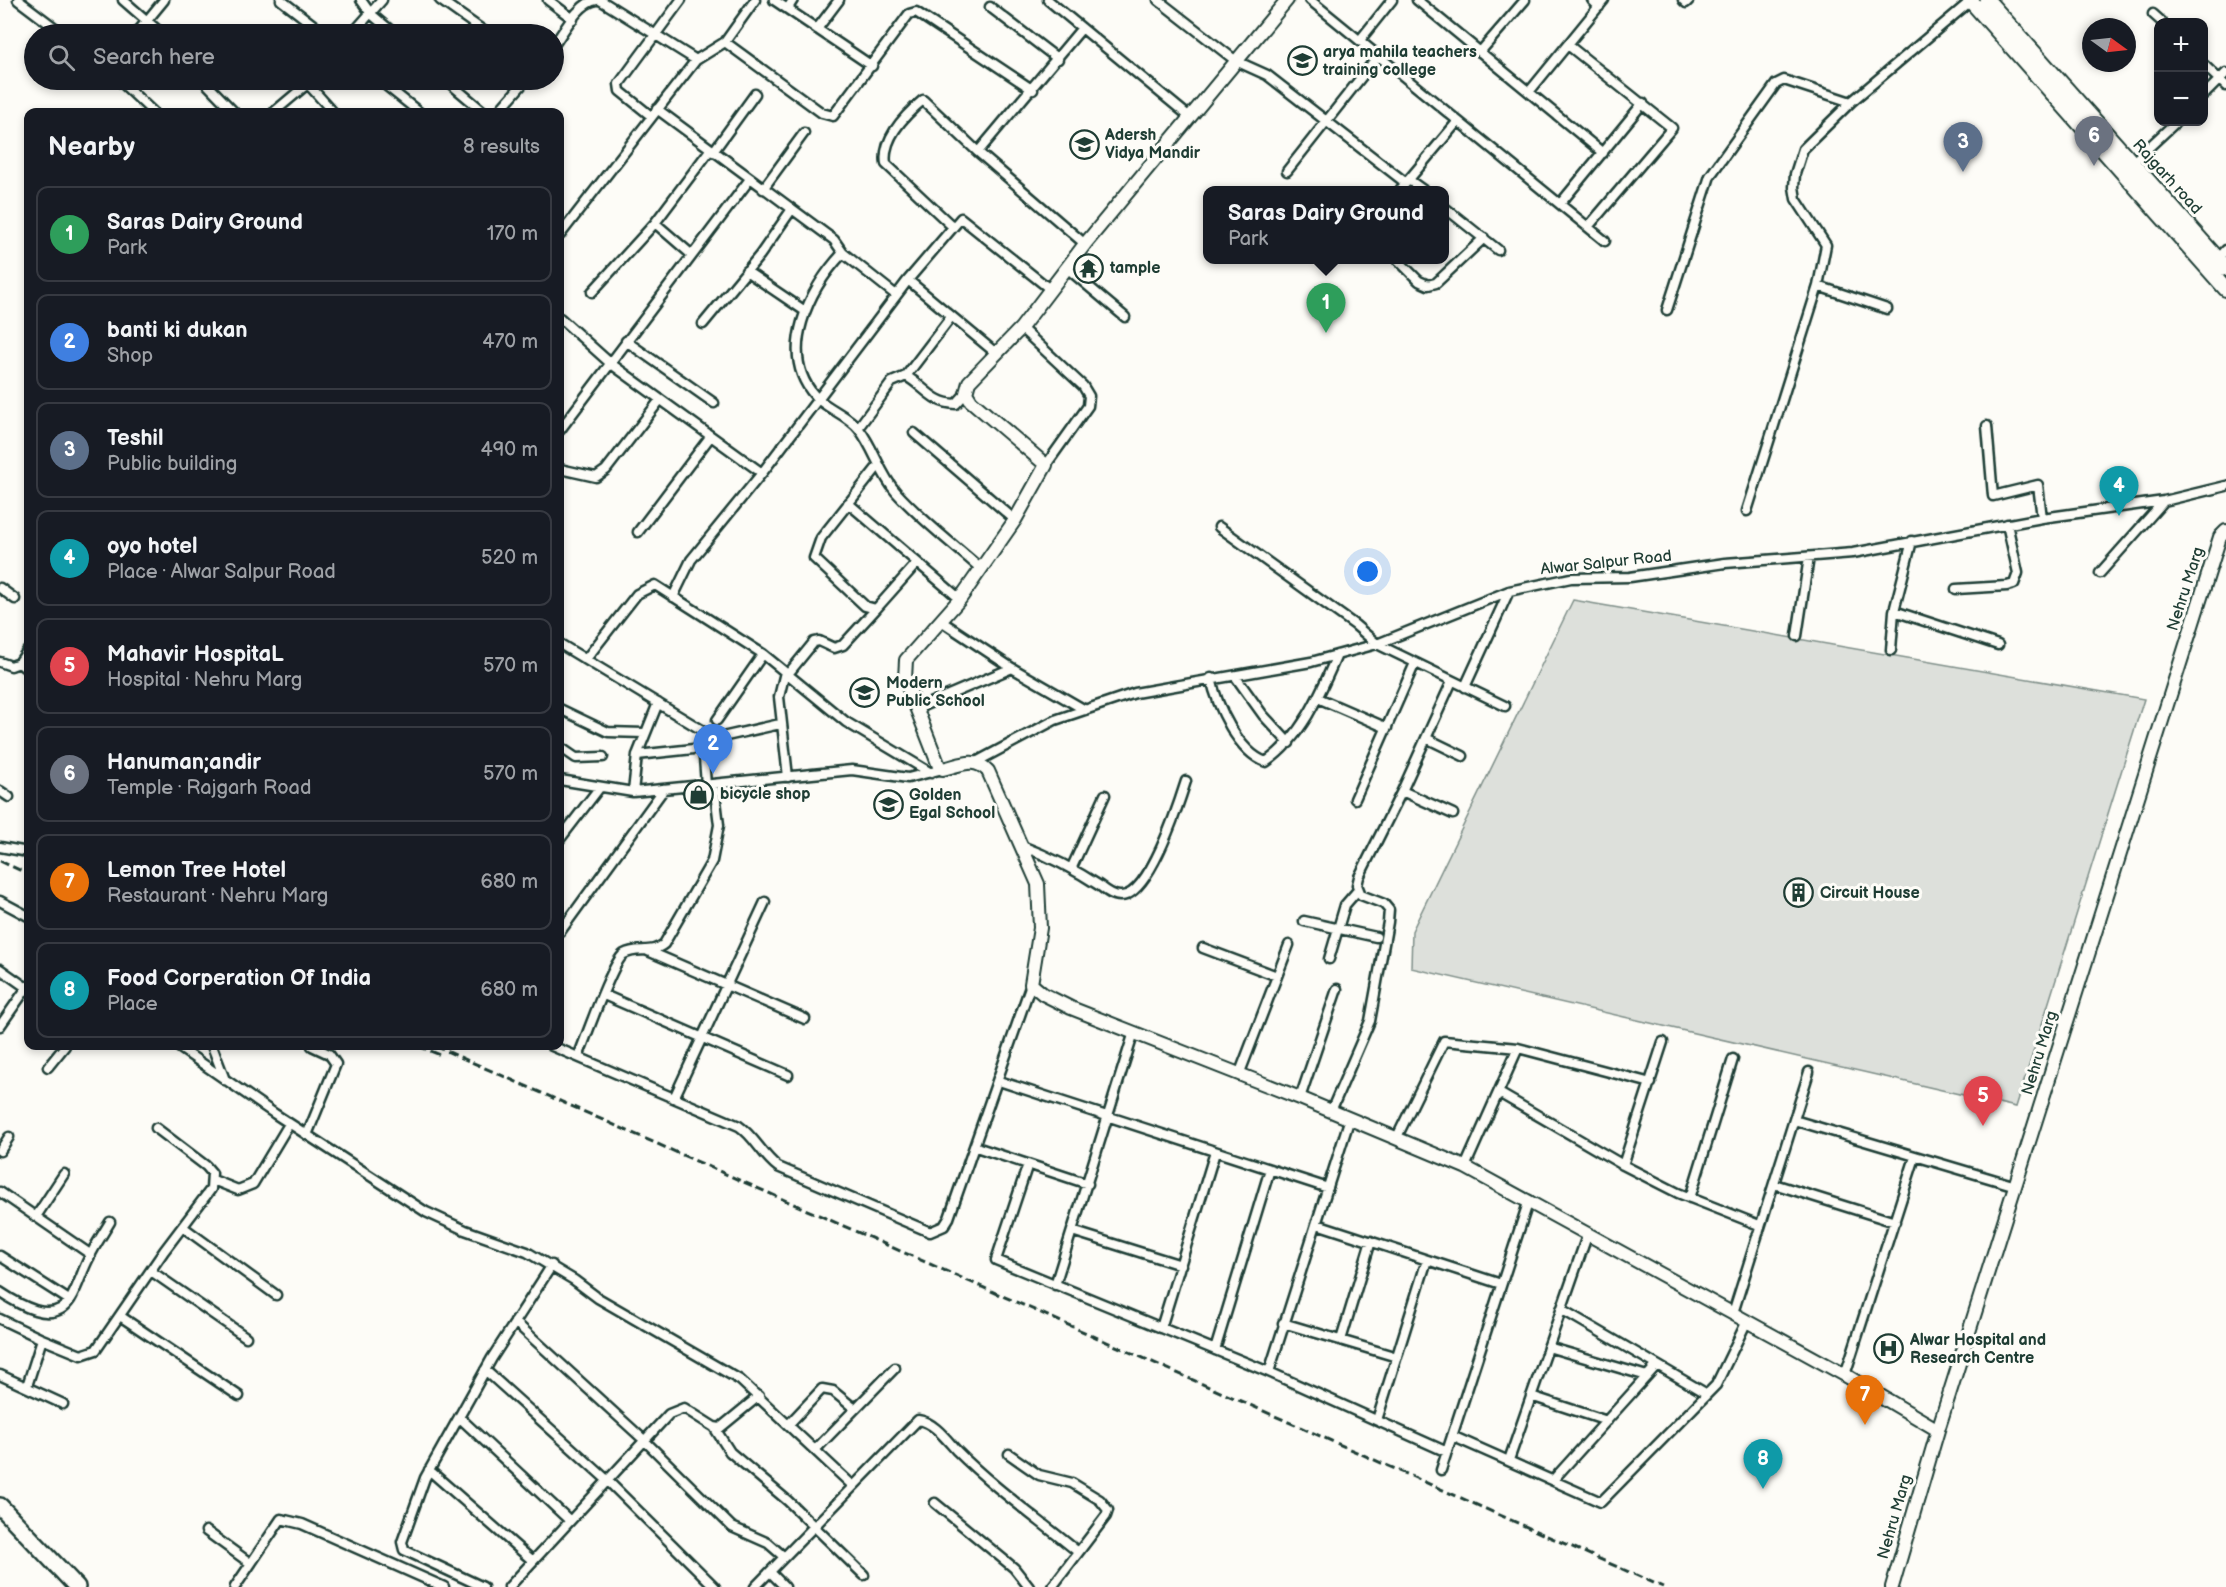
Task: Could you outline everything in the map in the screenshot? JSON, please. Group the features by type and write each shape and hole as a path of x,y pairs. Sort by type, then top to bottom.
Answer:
{"highway":[{"path":"0,1506 78,1587"}],"main road":[{"name":"Rajgarh road","path":"1971,0 2226,289"},
{"name":"Rajgarh road","path":"1987,0 2132,163 2223,259"}],"street":[{"path":"18,0 50,24"},
{"path":"123,0 152,24"},
{"path":"145,24 164,0"},
{"path":"281,0 312,24"},
{"path":"361,0 371,14 383,24"},
{"path":"362,24 382,0"},
{"path":"440,0 474,24"},
{"path":"548,0 573,19"},
{"path":"564,31 590,1 599,0 696,60"},
{"path":"681,0 619,87 834,240 843,253 896,295"},
{"path":"564,230 696,60 725,42 755,0"},
{"path":"774,0 790,4 817,29 872,66"},
{"path":"817,29 839,0"},
{"path":"1048,0 1191,118"},
{"path":"1158,0 1236,61 1268,75 1405,184 1458,121"},
{"path":"906,376 932,398 946,404 956,404 966,393 969,382 1021,328 1085,244 1287,0"},
{"path":"1310,0 1605,241"},
{"path":"1360,40 1392,0"},
{"path":"1417,0 1603,153"},
{"path":"1480,52 1525,0"},
{"path":"1683,0 1686,3 1689,0"},
{"path":"1747,511 1818,286 1826,244 1796,199 1795,174 1799,159 1810,140 1851,102 1971,0"},
{"path":"1528,92 1568,45 1598,2"},
{"path":"990,7 1058,59"},
{"path":"725,42 822,113 833,116 909,14 916,12 1033,90"},
{"path":"2153,14 2158,18"},
{"path":"978,153 1033,90 1082,28"},
{"path":"1568,45 1672,128 1588,227"},
{"path":"1287,171 1378,56"},
{"path":"2208,69 2222,83"},
{"path":"2208,92 2222,83 2226,73"},
{"path":"1667,310 1710,176 1776,84 1784,80 1794,82 1851,102"},
{"path":"130,90 149,108"},
{"path":"213,90 230,108"},
{"path":"279,108 300,90"},
{"path":"316,90 330,108"},
{"path":"391,90 413,108"},
{"path":"458,90 479,108"},
{"path":"502,108 517,90"},
{"path":"592,292 655,223 755,94"},
{"path":"953,226 886,164 886,149 891,135 923,100 978,153 1085,244"},
{"path":"1560,204 1643,103"},
{"path":"2132,163 2172,126"},
{"path":"763,189 804,133"},
{"path":"564,425 750,179"},
{"path":"703,324 746,272 792,209"},
{"path":"1449,211 1498,250"},
{"path":"673,597 691,560 762,473 896,295 960,218 1051,290"},
{"path":"655,223 692,255"},
{"path":"1402,264 1419,281 1428,285 1436,283 1484,238"},
{"path":"843,253 829,268 805,311 796,357 805,384 818,399 858,428 895,491 981,569"},
{"path":"1068,269 1125,317"},
{"path":"746,272 805,311"},
{"path":"908,280 997,354"},
{"path":"1818,286 1887,309"},
{"path":"858,428 892,382 906,376 951,317"},
{"path":"564,322 610,363 762,473"},
{"path":"943,769 939,766 905,679 906,660 960,599 1015,520 1046,465 1088,406 1089,396 1083,386 1021,328"},
{"path":"626,341 714,403"},
{"path":"966,393 971,401 1046,465"},
{"path":"564,470 596,477 606,470 660,400"},
{"path":"1987,426 1993,496 2038,485 2042,518"},
{"path":"914,433 1015,520"},
{"path":"638,532 710,437"},
{"path":"876,609 866,606 814,558 817,545 879,465"},
{"name":"Alwar Salpur Road","path":"976,762 1055,720 1135,693 1211,678 1236,676 1337,655 1377,644 1509,591 1571,578 1630,577 1725,563 1809,557 1912,542 2042,518 2164,501 2226,486"},
{"path":"2100,573 2164,501"},
{"path":"848,503 960,599"},
{"path":"1956,589 2014,584 2018,573 2007,524"},
{"path":"1219,527 1355,625 1377,644 1505,706"},
{"name":"Nehru Marg","path":"1892,1587 1938,1430 2140,785 2220,537 2226,531"},
{"path":"1891,650 1894,611 1912,542"},
{"path":"1797,636 1809,557"},
{"path":"788,777 780,724 779,697 786,673 814,642 819,640 834,648 843,645 917,563"},
{"path":"586,659 637,594 655,585 762,654 846,722 931,773"},
{"path":"0,588 15,599"},
{"path":"1465,687 1509,591"},
{"path":"1894,611 1998,645"},
{"path":"941,621 1012,668 1085,710"},
{"path":"564,646 702,730 703,748 719,825 712,861 664,944 658,949 631,951 616,962 578,1057"},
{"path":"717,720 762,654"},
{"path":"1211,678 1222,714 1258,759 1266,762 1289,743 1318,698 1337,655"},
{"path":"0,662 11,666 19,663 24,656"},
{"path":"19,663 24,667"},
{"path":"1355,799 1415,663"},
{"path":"918,708 1012,668"},
{"path":"1236,676 1263,715 1289,743"},
{"path":"1331,1111 1370,1021 1388,922 1389,910 1384,904 1361,895 1358,890 1359,877 1402,791 1452,681"},
{"path":"1318,698 1387,728"},
{"path":"633,792 637,755 658,703"},
{"path":"564,711 608,732 644,733"},
{"path":"722,737 780,724"},
{"path":"1426,738 1463,756"},
{"path":"637,755 703,748"},
{"path":"564,750 576,758 603,757"},
{"path":"561,1050 739,1126 778,1167 930,1232 944,1226 949,1218 999,1082 1031,984 1041,914 1038,884 993,778 983,766 976,762 971,761 908,778 852,770 633,792 564,781"},
{"path":"1022,846 1072,867 1109,893 1119,897 1126,895 1151,867 1160,852 1186,781"},
{"path":"564,834 600,787"},
{"path":"564,926 664,789"},
{"path":"0,791 9,797"},
{"path":"1402,791 1453,814"},
{"path":"1072,867 1105,795"},
{"path":"0,848 24,851"},
{"path":"1329,959 1345,905 1358,890"},
{"path":"0,901 24,914"},
{"path":"674,1098 765,902"},
{"path":"1304,921 1376,937"},
{"path":"1239,1075 1289,945"},
{"path":"1203,948 1277,976"},
{"path":"648,951 805,1018"},
{"path":"0,969 24,984"},
{"path":"1031,984 1043,994 1071,1008 1300,1098 1465,1167 1845,1375 1938,1430"},
{"path":"1300,1098 1337,989"},
{"path":"0,1026 24,993"},
{"path":"604,995 788,1075"},
{"path":"1055,1285 1134,1032"},
{"path":"1396,1139 1444,1041 1518,1048 1651,1083"},
{"path":"1623,1165 1663,1042"},
{"path":"1465,1167 1518,1048"},
{"path":"48,1067 62,1050"},
{"path":"182,1050 289,1124 426,1212 465,1230 527,1252 552,1265 598,1298 740,1380 852,1485"},
{"path":"213,1050 225,1081"},
{"path":"307,1135 336,1064 329,1054 320,1050"},
{"path":"1690,1198 1733,1059"},
{"path":"1733,1313 1809,1072"},
{"path":"999,1082 1328,1188"},
{"path":"1499,1093 1623,1165 1690,1198 1759,1226"},
{"path":"1269,1372 1349,1120"},
{"path":"1794,1120 2016,1186"},
{"path":"213,1180 238,1190 253,1184 289,1124"},
{"path":"0,1319 42,1339 85,1355 96,1350 211,1189 212,1173 206,1166 156,1128"},
{"path":"0,1151 9,1137"},
{"path":"976,1147 1088,1184"},
{"path":"1161,1328 1215,1152"},
{"path":"1845,1375 1915,1157"},
{"path":"1028,1164 996,1260 1269,1372 1447,1452"},
{"path":"1215,1350 1270,1169"},
{"path":"37,1215 64,1174"},
{"path":"1774,1184 1895,1222"},
{"path":"0,1192 37,1215 90,1254"},
{"path":"1441,1470 1528,1200"},
{"path":"0,1292 28,1309 57,1310 69,1300 90,1254 110,1222"},
{"path":"1317,1224 1501,1284"},
{"path":"183,1227 276,1295"},
{"path":"1072,1231 1181,1265"},
{"path":"1509,1460 1588,1233"},
{"path":"1341,1340 1371,1241"},
{"path":"0,1256 69,1300"},
{"path":"1377,1420 1427,1260"},
{"path":"483,1587 404,1550 402,1542 429,1470 485,1370 552,1265"},
{"path":"151,1271 246,1337"},
{"path":"1561,1309 1707,1394"},
{"path":"120,1316 239,1396"},
{"path":"1452,1436 1601,1502 1716,1385 1747,1321"},
{"path":"515,1322 644,1440 732,1527 768,1543 783,1556"},
{"path":"1283,1323 1397,1357"},
{"path":"27,1386 42,1339"},
{"path":"1548,1347 1647,1376"},
{"path":"1552,1480 1657,1365"},
{"path":"816,1449 895,1368"},
{"path":"485,1370 607,1480 715,1587"},
{"path":"0,1375 63,1404"},
{"path":"789,1424 822,1389 833,1391 855,1409"},
{"path":"714,1427 727,1425 759,1396"},
{"path":"1531,1396 1607,1421"},
{"path":"509,1587 644,1440 677,1409 690,1410 714,1427 730,1452 813,1525 864,1575"},
{"path":"459,1417 569,1520"},
{"path":"755,1587 852,1485 918,1420 926,1421 965,1458 1078,1552"},
{"path":"1008,1454 1039,1475 1064,1479 1106,1505 1106,1516 1052,1587"},
{"path":"429,1470 533,1561"},
{"path":"934,1503 1014,1568 1029,1587"},
{"path":"235,1587 274,1525 281,1519 444,1587"},
{"path":"206,1531 250,1563"},
{"path":"770,1572 785,1587"}],"shaded area":[{"path":"1573,600 2144,699 2016,1107 1411,968 1412,931"}],"railway":[{"path":"0,861 24,872"},
{"path":"428,1050 443,1056"},
{"path":"444,1050 1663,1587"}],"place":[{"name":"arya mahila teachers training college","path":"1302,61"},
{"name":"Adersh Vidya Mandir","path":"1084,144"},
{"name":"Hanuman;andir","path":"2094,166"},
{"name":"Teshil","path":"1963,172"},
{"name":"tample","path":"1089,268"},
{"name":"Saras Dairy Ground","path":"1326,333"},
{"name":"oyo hotel","path":"2119,516"},
{"name":"Modern Public School","path":"865,692"},
{"name":"banti ki dukan","path":"713,774"},
{"name":"bicycle shop","path":"699,794"},
{"name":"Golden Egal School","path":"888,804"},
{"name":"Circuit House","path":"1799,893"},
{"name":"Mahavir HospitaL","path":"1983,1126"},
{"name":"Alwar Hospital and Research Centre","path":"1889,1349"},
{"name":"Lemon Tree Hotel","path":"1865,1425"},
{"name":"Food Corperation Of India","path":"1763,1489"}]}
